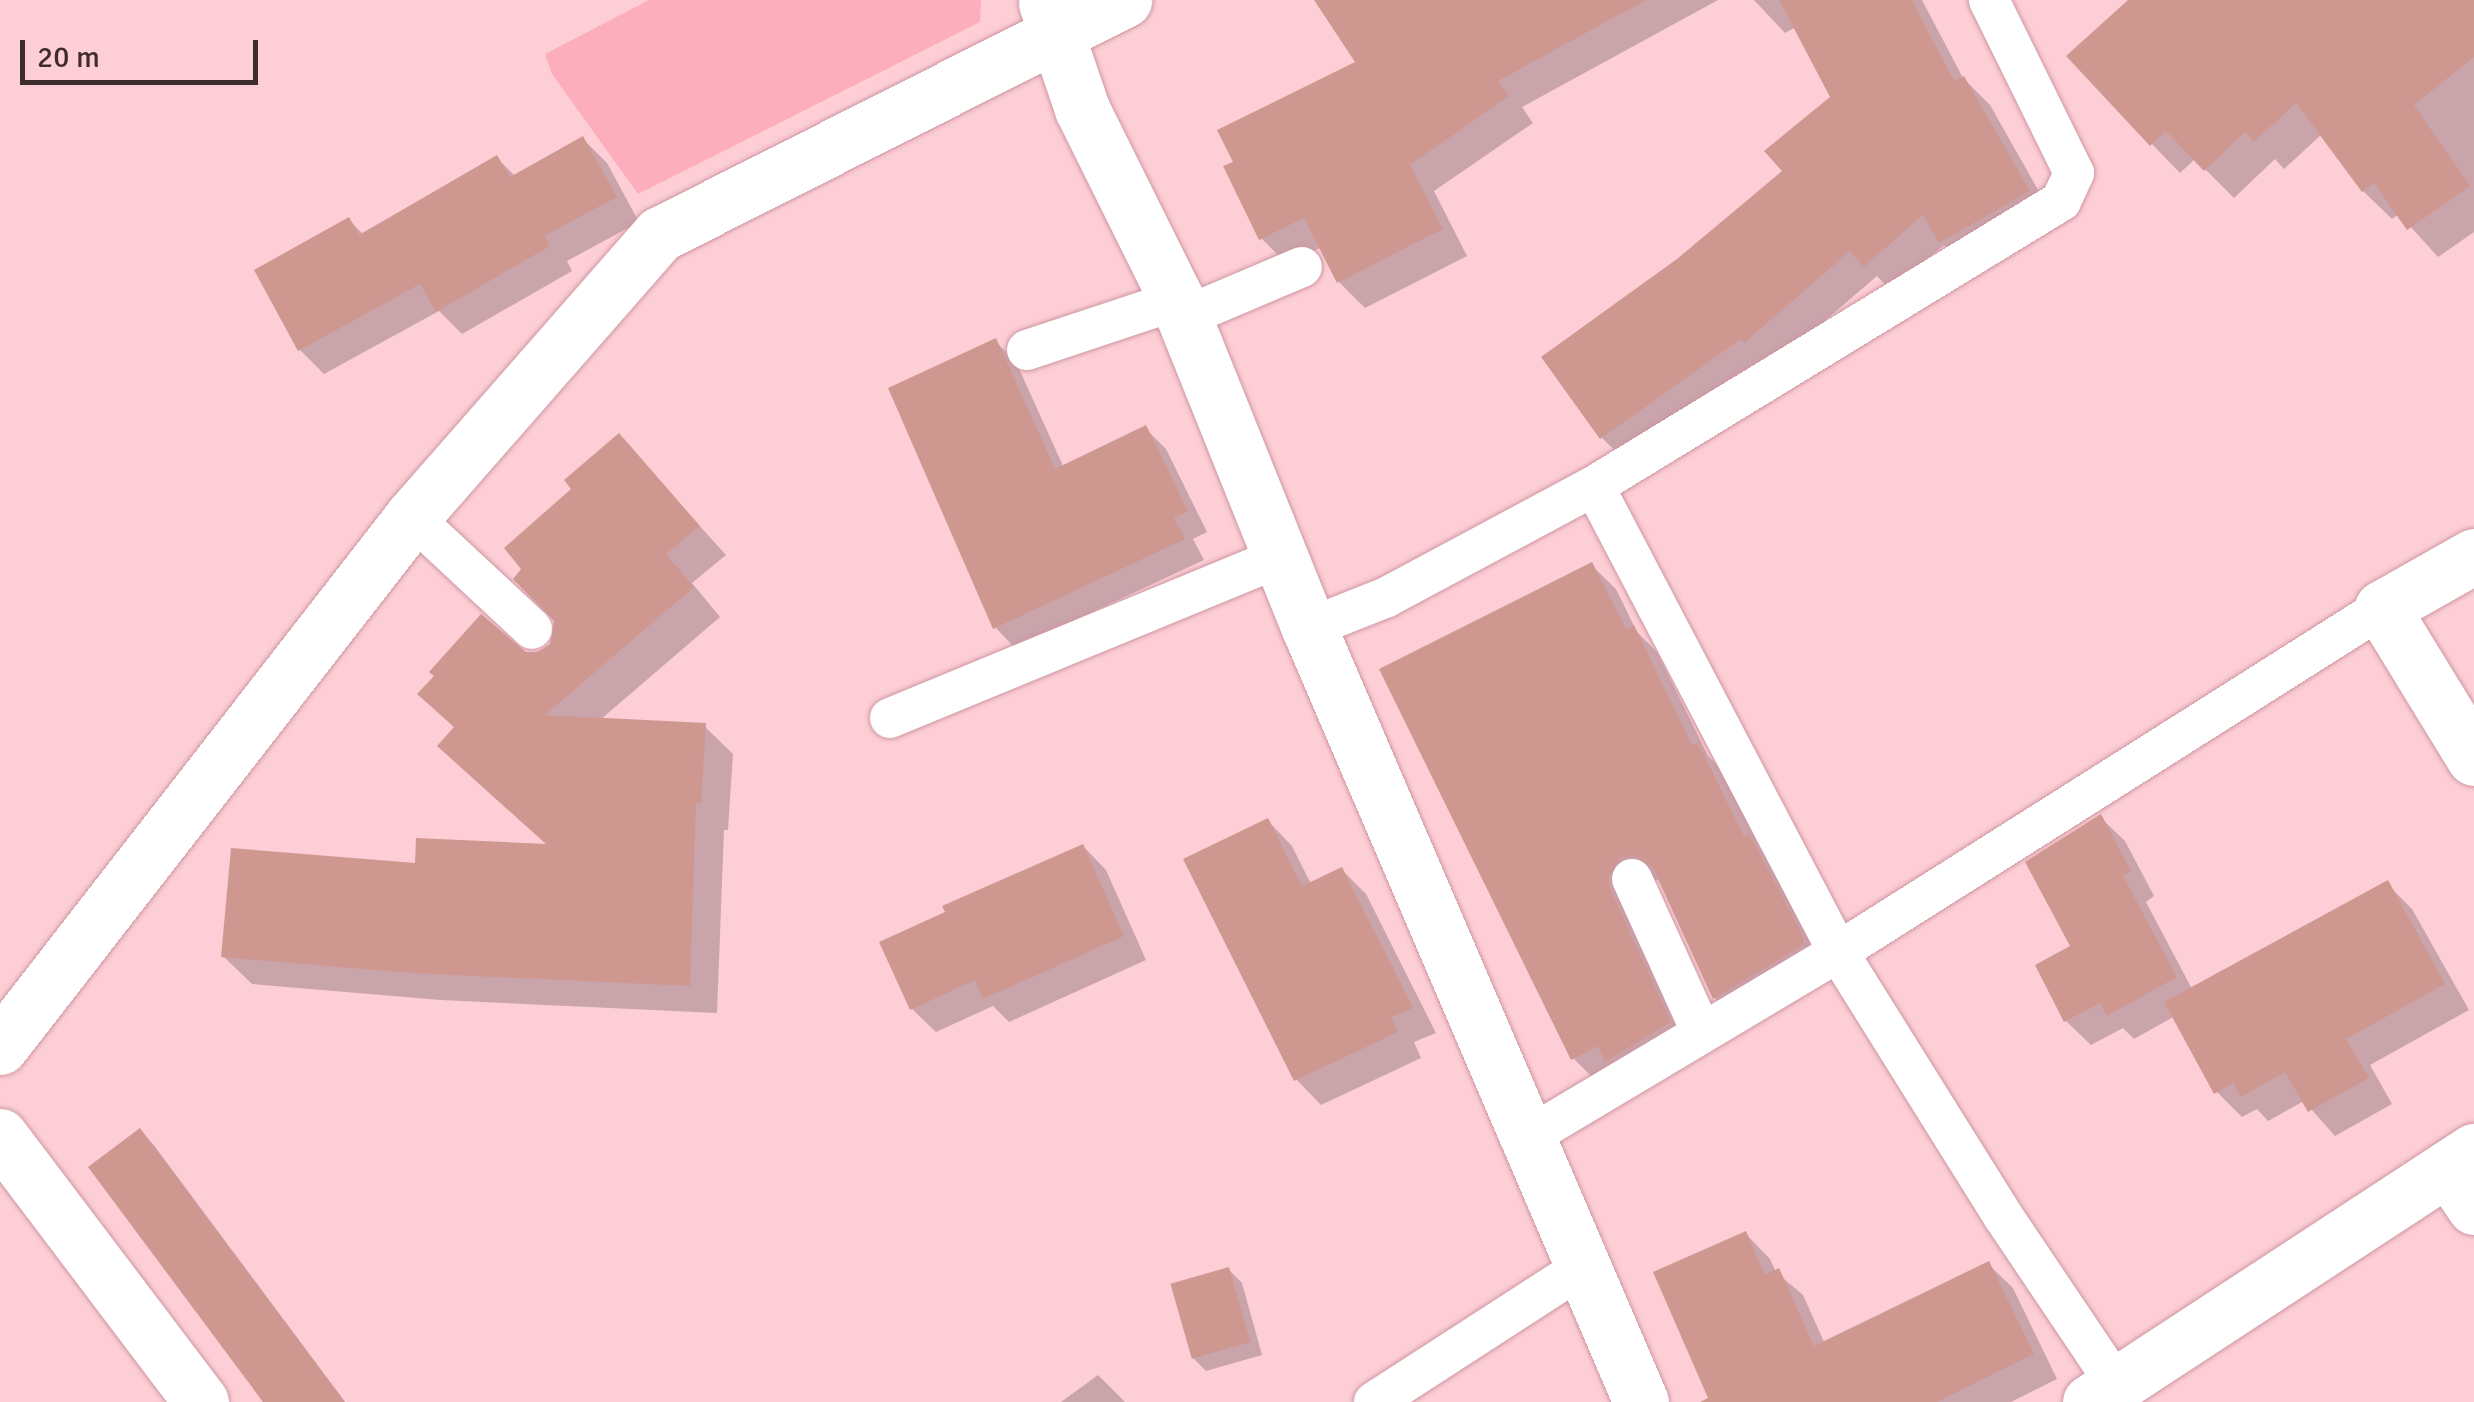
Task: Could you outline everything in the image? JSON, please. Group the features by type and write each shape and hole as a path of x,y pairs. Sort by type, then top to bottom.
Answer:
{"street":[{"path":"0,1047 412,517 660,234 1052,18 1124,0"},
{"path":"1052,18 1082,109 1180,309 1309,628 1640,1402"},
{"path":"2474,556 2382,608 2474,758"},
{"path":"0,1136 201,1402"},
{"path":"2104,1394 2466,1175"}],"lane":[{"path":"1309,628 1387,597 1594,486 2061,201 2074,173 1989,0"},
{"path":"1027,350 1180,309 1302,267"},
{"path":"1594,486 1838,952 2003,1216 2104,1394"},
{"path":"412,517 532,629"},
{"path":"890,718 1280,557"},
{"path":"1528,1138 1838,952 2382,608"},
{"path":"1632,879 1702,1034"},
{"path":"1374,1402 1581,1268"}],"shaded area":[{"path":"649,0 981,0 980,22 638,194 552,74 545,54"}],"building":[{"path":"1314,0 1646,0 1498,81 1509,96 1410,165 1443,229 1337,283 1304,218 1259,240 1223,166 1233,162 1217,130 1355,62"},
{"path":"1779,0 1912,0 1954,81 1964,76 2030,191 1939,243 1923,215 1864,267 1850,251 1744,343 1741,339 1600,439 1541,357 1677,259 1782,171 1764,151 1830,97"},
{"path":"2128,0 2474,0 2474,57 2414,105 2470,186 2407,230 2374,183 2362,192 2296,103 2254,142 2245,132 2204,171 2166,131 2150,146 2066,56"},
{"path":"583,136 617,197 544,236 550,246 436,312 420,284 298,351 254,270 349,217 359,235 497,155 510,177"},
{"path":"996,338 1055,469 1146,425 1188,511 1174,518 1185,539 993,629 888,388"},
{"path":"619,433 700,526 666,554 694,587 545,715 706,723 701,803 696,803 690,986 410,973 221,957 231,848 415,863 416,838 546,844 437,746 454,727 417,694 434,676 429,672 481,614 526,652 538,652 550,644 554,621 513,579 521,569 504,548 571,489 564,480"},
{"path":"1592,562 1626,629 1634,625 1692,745 1698,743 1744,836 1749,834 1804,938 1803,945 1713,999 1653,868 1635,856 1621,858 1609,876 1610,889 1671,1022 1605,1062 1598,1046 1571,1060 1379,669"},
{"path":"2101,814 2131,871 2123,876 2177,977 2107,1016 2100,1003 2064,1022 2035,965 2070,946 2025,862"},
{"path":"1268,818 1302,886 1342,867 1413,1008 1391,1017 1398,1032 1294,1081 1183,859"},
{"path":"1083,844 1124,936 983,999 975,980 910,1010 879,942 945,912 942,906"},
{"path":"2388,880 2445,984 2346,1039 2369,1078 2308,1112 2285,1072 2241,1097 2233,1083 2214,1094 2164,1002"},
{"path":"140,1128 345,1402 263,1402 88,1167"},
{"path":"1746,1231 1765,1275 1779,1268 1814,1346 1989,1261 2034,1354 1937,1402 1700,1402 1708,1398 1653,1272"},
{"path":"1229,1267 1250,1342 1192,1359 1170,1284"}]}
